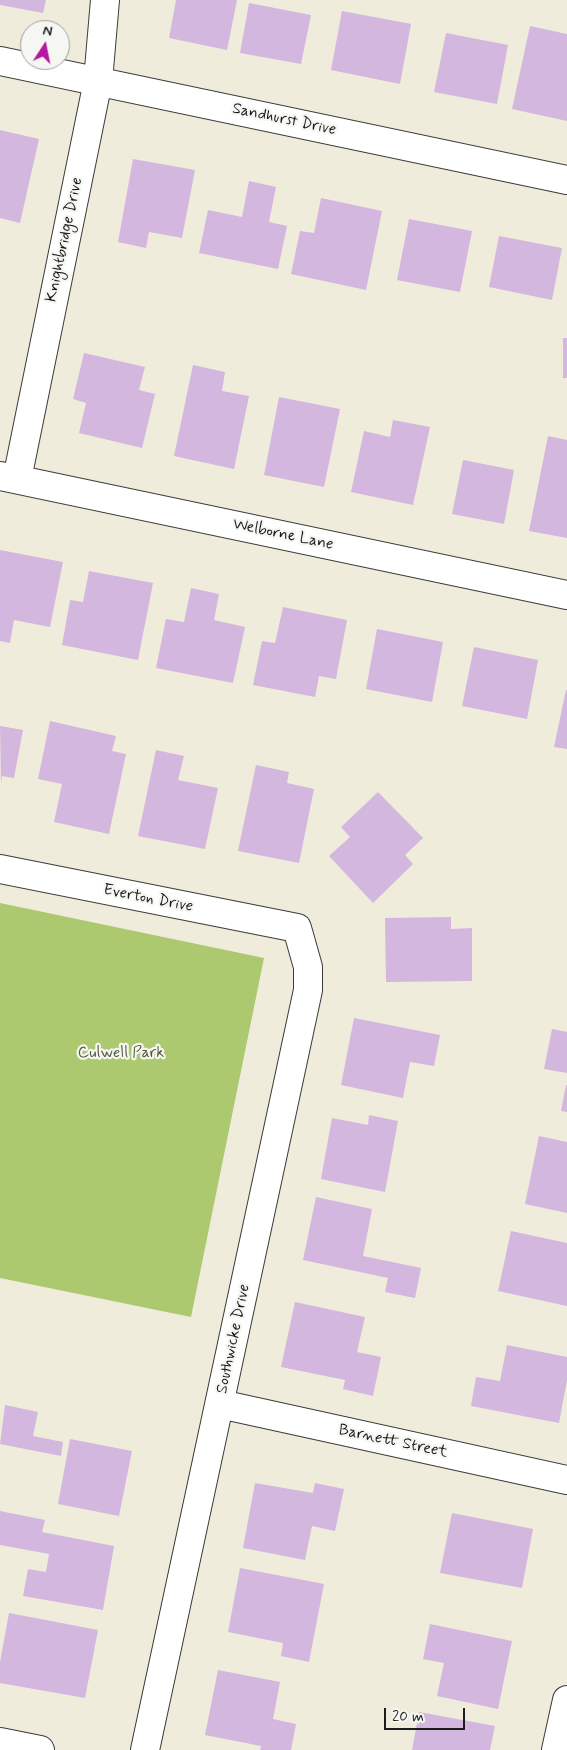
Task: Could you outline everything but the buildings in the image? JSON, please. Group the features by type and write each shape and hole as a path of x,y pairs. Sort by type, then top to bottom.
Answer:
{"street":[{"name":"Knightbridge Drive","path":"8,478 98,81 105,0"},
{"name":"Sandhurst Drive","path":"0,61 567,180"},
{"name":"Welborne Lane","path":"8,478 567,595"},
{"name":"Everton Drive","path":"0,869 297,928"},
{"name":"Southwicke Drive","path":"145,1750 308,990 308,967 297,928"},
{"name":"Barnett Street","path":"220,1404 567,1480"},
{"path":"556,1750 567,1700"},
{"path":"0,1742 40,1750"}],"green space":[{"name":"Culwell Park","path":"0,903 264,958 191,1317 0,1278"}]}
